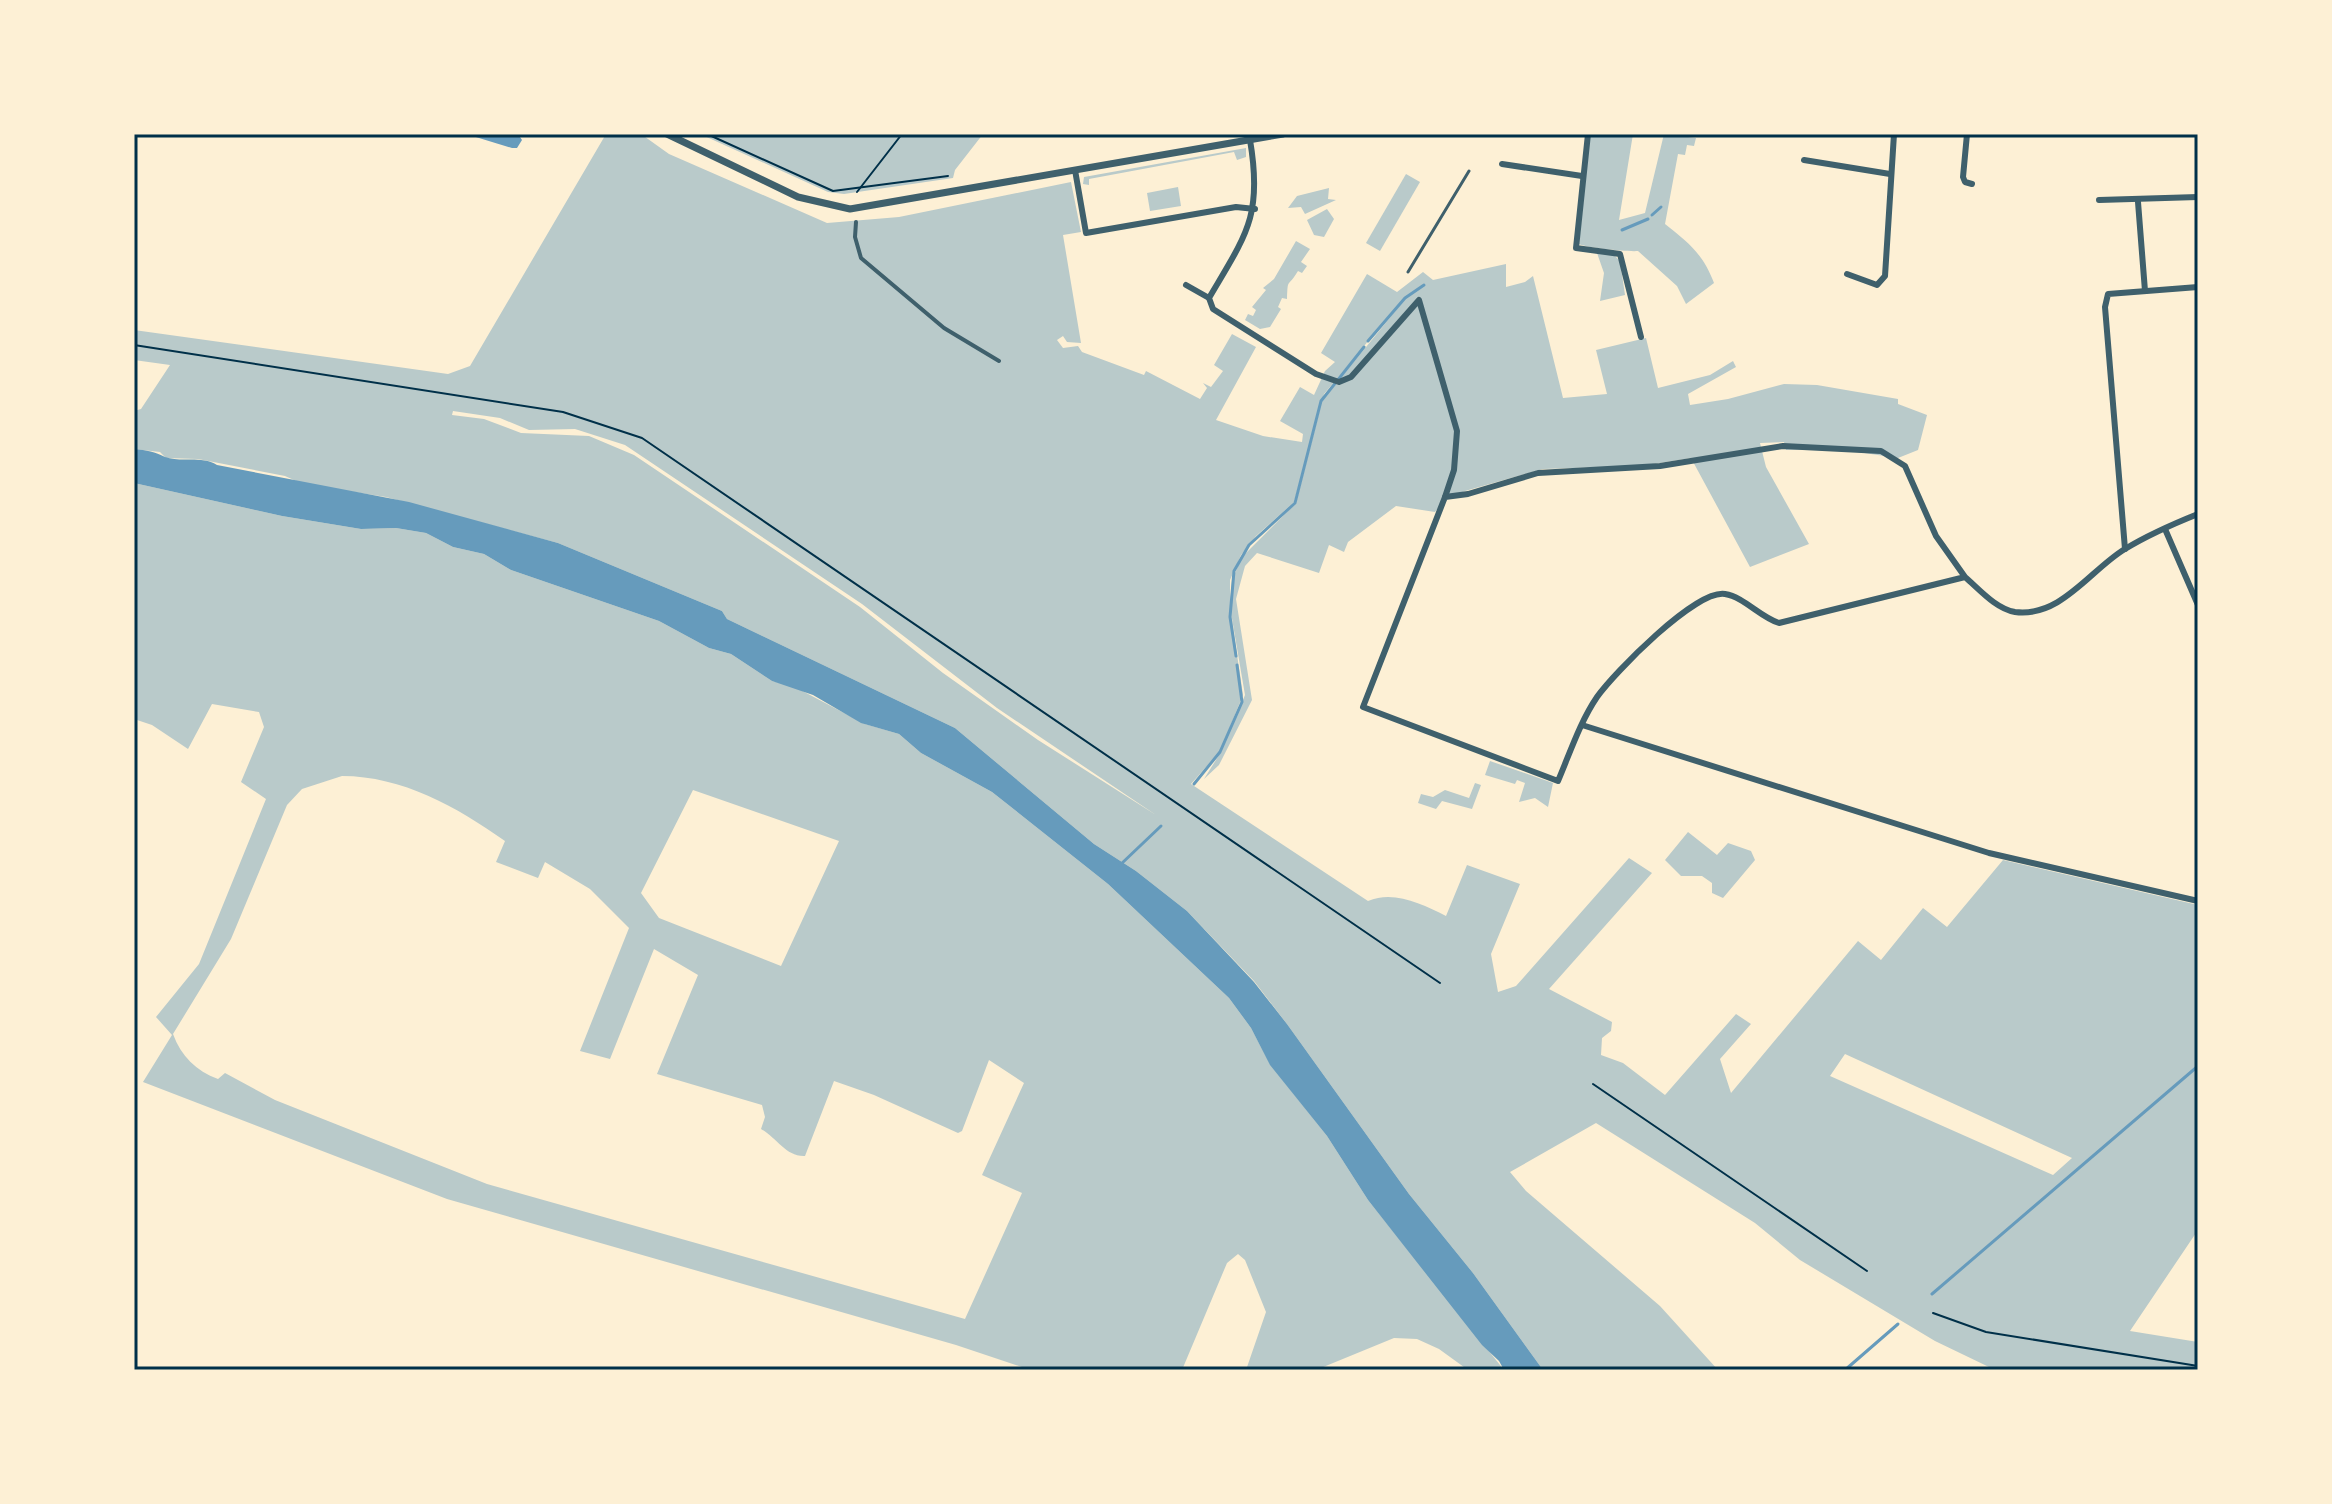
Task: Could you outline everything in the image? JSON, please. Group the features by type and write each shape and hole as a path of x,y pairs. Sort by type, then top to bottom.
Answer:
{"street":[{"path":"667,134 798,197 836,208 875,207 1283,134"},
{"path":"1588,134 1576,248 1620,254 1641,337"},
{"path":"1847,274 1877,285 1885,276 1894,134"},
{"path":"1967,134 1963,177 1965,182 1972,184"},
{"path":"1209,298 1247,233 1255,209 1250,140"},
{"path":"1804,160 1890,174"},
{"path":"1502,164 1582,176"},
{"path":"1075,170 1086,233 1236,207 1255,209"},
{"path":"2099,200 2138,202 2198,197"},
{"path":"2138,202 2145,291"},
{"path":"856,222 861,258 944,328 999,361"},
{"path":"1186,285 1209,298 1218,315 1327,381 1339,382 1351,377 1419,300 1457,431 1454,470 1363,707 1558,781 1597,697 1631,658 1676,619 1712,595 1732,596 1779,623 1965,577"},
{"path":"2125,549 2105,307 2108,294 2198,287"},
{"path":"1445,497 1468,494 1538,473 1660,466 1783,446 1881,451 1905,466 1936,536 1965,577 1992,601 2013,612 2031,611 2072,593 2094,571 2125,549 2198,514"},
{"path":"2165,529 2198,605"},
{"path":"1582,725 1989,853 2198,901"}],"lane":[{"path":"1408,272 1469,171"}],"path":[{"path":"707,134 833,191 857,191 948,176"},
{"path":"857,191 902,134"},
{"path":"134,345 563,412 642,438 1440,983"},
{"path":"1593,1084 1867,1271"},
{"path":"1933,1313 1986,1332 2198,1366"}],"shaded area":[{"path":"606,134 641,134 669,154 827,223 899,217 1071,182 1081,232 1063,235 1081,343 1067,342 1063,336 1057,340 1063,348 1078,346 1082,352 1144,375 1146,371 1200,399 1207,388 1203,383 1211,387 1223,371 1214,365 1232,334 1256,347 1216,420 1263,436 1302,442 1303,434 1280,421 1300,387 1314,395 1325,371 1335,362 1321,353 1367,274 1397,292 1423,272 1433,280 1506,264 1506,287 1525,282 1533,276 1563,398 1607,394 1596,350 1646,338 1658,388 1710,375 1733,361 1736,367 1688,394 1690,405 1728,399 1784,384 1817,385 1898,399 1898,404 1927,415 1918,450 1898,458 1837,449 1786,450 1784,442 1760,443 1766,467 1809,544 1750,567 1691,458 1640,466 1543,469 1465,491 1444,501 1435,512 1396,506 1348,542 1344,552 1329,545 1319,573 1257,553 1245,566 1236,599 1252,700 1219,765 1204,779 1221,752 1245,695 1230,607 1243,695 1220,751 1191,784 1368,901 1398,898 1446,916 1467,865 1520,884 1491,954 1498,992 1516,986 1629,858 1652,873 1549,989 1612,1022 1611,1031 1602,1038 1601,1055 1623,1063 1665,1095 1736,1014 1751,1024 1720,1059 1731,1093 1858,941 1881,960 1923,908 1947,927 2003,860 2198,905 2198,1230 2130,1331 2198,1342 2198,1370 1989,1367 1935,1341 1800,1260 1755,1223 1596,1123 1510,1172 1526,1191 1660,1306 1718,1370 1543,1370 1473,1273 1409,1194 1254,981 1187,911 1136,871 1094,844 955,728 727,619 722,611 558,543 386,497 303,484 285,476 198,459 166,458 160,452 134,449 134,411 141,409 170,365 134,360 134,330 448,374 470,366","holes":["1424,284 1406,298 1322,401 1324,394 1405,297","1321,403 1296,503 1242,557 1232,580 1230,604 1230,580 1241,555 1256,536 1294,502","453,411 500,418 529,430 575,429 625,445 862,604 997,708 1156,815 1038,740 943,673 860,607 634,455 589,436 521,433 484,419 452,415","1845,1054 2072,1158 2053,1175 1830,1076"]},
{"path":"700,134 983,134 955,170 953,178 844,194 828,192"},
{"path":"1590,134 1633,134 1619,220 1645,213 1664,134 1696,138 1694,146 1687,145 1685,155 1678,154 1665,224 1694,250 1714,283 1686,304 1677,286 1638,251 1579,244"},
{"path":"1246,148 1246,157 1237,160 1234,152 1089,179 1089,185 1083,184 1084,177"},
{"path":"1406,174 1420,182 1380,251 1366,243"},
{"path":"1178,187 1181,206 1150,211 1147,193"},
{"path":"1329,188 1328,199 1336,200 1305,214 1301,207 1288,208 1297,196"},
{"path":"1327,209 1334,219 1324,237 1314,235 1307,220"},
{"path":"1296,241 1310,249 1301,262 1307,266 1302,273 1298,271 1289,284 1287,299 1282,298 1278,307 1281,309 1270,327 1260,329 1245,320 1248,314 1253,316 1256,310 1252,307 1266,290 1263,288 1274,279"},
{"path":"1597,253 1613,254 1620,261 1625,295 1600,301 1604,273"},
{"path":"134,483 282,516 361,529 396,528 426,533 453,547 484,554 511,570 659,621 709,648 731,654 772,681 793,686 865,724 899,734 921,753 992,792 1108,884 1229,998 1251,1028 1270,1064 1327,1136 1368,1200 1504,1370 1468,1370 1439,1349 1417,1339 1394,1338 1316,1370 1246,1370 1266,1312 1245,1260 1238,1254 1227,1263 1182,1370 1031,1370 956,1345 447,1199 143,1082 172,1035 156,1017 199,964 266,799 241,782 264,727 259,712 212,704 188,749 152,725 134,719","holes":["342,776 386,781 448,805 505,841 496,862 538,878 545,862 590,889 629,928 580,1051 610,1059 654,949 698,975 657,1074 762,1105 765,1117 761,1129 792,1153 805,1156 834,1081 874,1095 958,1133 962,1131 989,1060 1024,1083 982,1175 1022,1193 965,1319 487,1184 275,1100 225,1073 218,1079 196,1067 180,1049 173,1034 231,939 287,805 302,789","693,790 839,841 781,966 659,918 641,893"]},
{"path":"1490,761 1553,783 1548,807 1535,798 1519,802 1525,783 1517,780 1515,784 1485,775"},
{"path":"1475,783 1481,785 1472,809 1442,801 1436,809 1418,803 1421,794 1433,797 1445,790 1469,798"},
{"path":"1688,832 1717,855 1728,843 1751,851 1755,860 1723,898 1712,893 1712,883 1702,876 1681,876 1665,860"}],"water":[{"path":"466,134 518,134 522,140 517,148 512,148"},
{"path":"134,449 171,459 204,460 409,502 558,543 722,611 727,619 955,728 1094,844 1136,871 1187,911 1254,982 1543,1370 1504,1370 1482,1345 1368,1200 1327,1136 1270,1065 1251,1028 1229,998 1108,884 992,792 921,753 899,734 861,723 813,695 772,681 731,654 709,648 659,621 511,570 484,554 453,547 426,533 396,528 361,529 282,516 134,483"}],"waterway":[{"path":"1652,215 1661,207"},
{"path":"1622,230 1648,219"},
{"path":"1368,341 1405,298 1424,285"},
{"path":"1236,656 1230,617 1234,571 1249,545 1295,503 1321,401 1364,347"},
{"path":"1194,784 1220,752 1242,702 1237,665"},
{"path":"1120,865 1161,826"},
{"path":"1932,1294 2198,1066"},
{"path":"1845,1370 1898,1324"}]}
